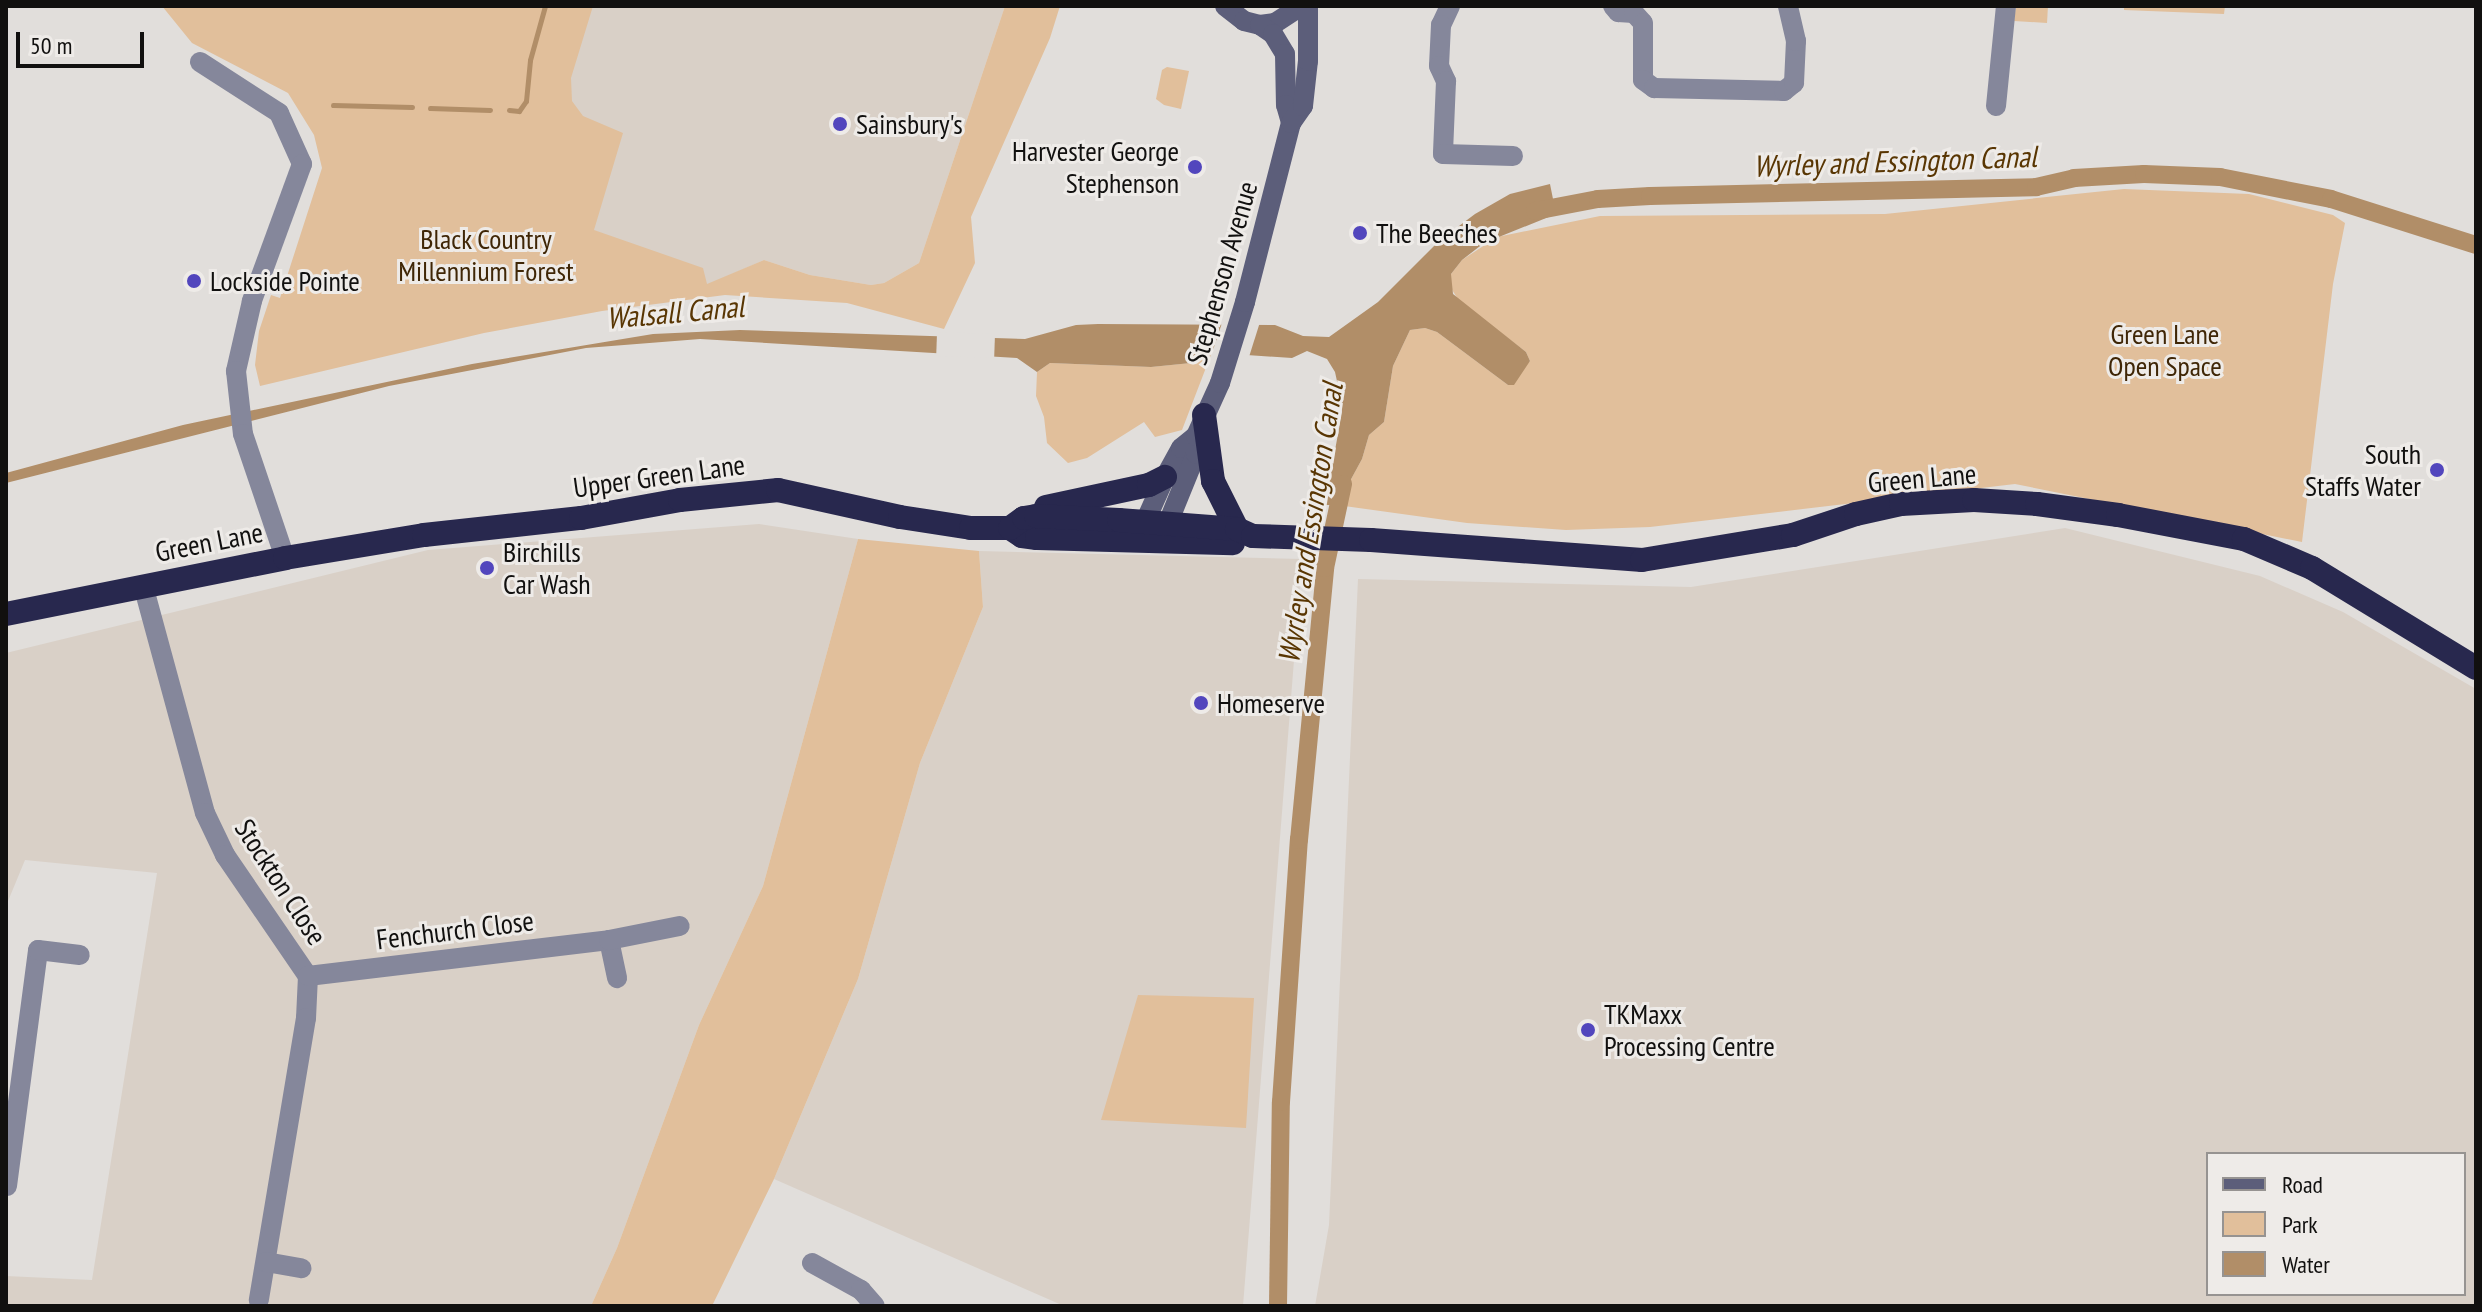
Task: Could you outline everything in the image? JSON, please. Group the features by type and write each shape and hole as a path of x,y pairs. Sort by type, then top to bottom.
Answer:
{"highway":[{"path":"1200,426 1213,481 1245,532"},
{"path":"1036,516 1045,507 1149,485 1165,477"},
{"name":"Upper Green Lane","path":"424,535 581,518 680,500 778,490 900,517 971,528 1010,528"},
{"name":"Green Lane","path":"1245,532 1642,560 1793,535 1856,514 1901,504 1974,500 2037,504 2118,515 2244,539 2312,568 2476,668"},
{"path":"1156,533 1036,516 1024,518 1010,528 1022,536 1245,532"},
{"name":"Green Lane","path":"6,614 285,558 424,535"}],"street":[{"path":"1225,6 1244,21 1260,25 1275,23 1301,6"},
{"name":"Stephenson Avenue","path":"1156,533 1196,454 1200,426 1223,374 1245,302 1291,123 1303,106 1308,6"},
{"path":"1450,6 1441,25 1439,52 1439,66 1446,81 1443,154 1513,156"},
{"path":"1613,6 1618,12 1634,13 1643,23 1643,80 1654,88 1784,91 1794,83 1796,41 1788,6"},
{"path":"1996,106 2006,6"},
{"name":"Stephenson Avenue","path":"1260,25 1273,34 1285,54 1286,105 1291,123"},
{"path":"200,62 279,113 302,164 242,337 236,371 243,434 285,558"},
{"name":"Stephenson Avenue","path":"1156,533 1165,477 1181,448 1200,426"},
{"name":"Stockton Close","path":"143,585 205,813 225,855 308,976 306,1018 259,1300"},
{"name":"Fenchurch Close","path":"308,976 609,940 680,926"},
{"path":"609,940 617,978"},
{"path":"7,1186 12,1081 38,950 80,955"},
{"path":"266,1262 301,1268"},
{"path":"812,1263 861,1290 875,1306"}],"shaded area":[{"path":"585,6 1005,6 919,263 884,283 871,285 810,275 764,260 707,285 614,287 549,113"},
{"path":"759,524 858,539 763,886 699,1025 617,1248 591,1306 6,1306 6,1276 92,1280 157,873 25,860 6,906 6,653 428,550"},
{"path":"2065,528 2260,576 2343,612 2476,689 2476,1306 1315,1306 1329,1225 1358,579 1691,587"},
{"path":"979,551 1302,559 1243,1306 1064,1306 774,1179 858,979 920,763 983,607"}],"green space":[{"name":"Black Country Millennium Forest","path":"162,6 593,6 571,78 572,101 583,116 623,133 594,230 703,268 707,284 764,260 810,275 871,285 884,283 919,263 1005,6 1060,6 1050,38 971,217 975,263 944,329 847,303 725,295 602,311 484,333 260,386 255,365 259,331 271,295 280,298 322,168 314,135 288,93 192,43"},
{"path":"2016,6 2048,6 2047,23 2014,21"},
{"path":"2124,6 2225,6 2224,14 2124,10"},
{"path":"1167,67 1189,71 1181,109 1164,105 1156,99 1162,70"},
{"name":"Green Lane Open Space","path":"2124,189 2249,194 2333,215 2345,223 2333,284 2302,542 2015,484 1650,527 1566,530 1467,523 1337,505 1362,459 1369,435 1384,422 1393,366 1410,330 1425,328 1437,332 1508,385 1530,361 1526,352 1459,301 1451,288 1451,274 1462,260 1497,237 1600,216 1885,214"},
{"path":"1203,352 1212,352 1182,430 1155,437 1144,422 1087,458 1068,463 1047,443 1044,417 1036,396 1037,372 1050,363 1151,367 1191,363"},
{"path":"858,539 979,551 983,607 920,763 858,979 774,1179 712,1306 591,1306 617,1248 699,1025 763,886"},
{"path":"1138,995 1254,998 1246,1128 1101,1120"}],"water":[{"path":"1550,184 1556,214 1484,243 1462,260 1451,274 1453,294 1526,352 1530,361 1514,385 1508,385 1437,332 1425,328 1410,330 1393,366 1384,422 1369,435 1362,459 1337,505 1325,505 1342,412 1340,395 1335,372 1327,359 1307,351 1292,358 1203,352 1191,363 1151,367 1050,363 1037,372 1017,358 700,339 586,348 389,386 6,483 6,473 183,425 472,364 653,334 740,330 1025,339 1076,325 1098,324 1275,325 1303,336 1329,337 1378,302 1439,241 1475,214 1510,194"}],"pier":[{"path":"1260,322 1249,357 1211,356 1222,323"},
{"path":"937,332 995,334 994,358 936,356"}],"waterway":[{"path":"509,110 519,111 526,101 530,60 545,6"},
{"path":"333,105 412,107"},
{"path":"430,108 490,110"},
{"name":"Wyrley and Essington Canal","path":"1535,211 1598,199 2036,187 2074,178 2144,174 2220,177 2331,199 2476,245"},
{"name":"Wyrley and Essington Canal","path":"1278,1306 1281,1102 1299,840 1325,568 1343,484"}],"place":[{"name":"Sainsbury's","path":"840,124"},
{"name":"Harvester George Stephenson","path":"1195,167"},
{"name":"The Beeches","path":"1360,233"},
{"name":"Lockside Pointe","path":"194,281"},
{"name":"South Staffs Water","path":"2437,470"},
{"name":"Birchills Car Wash","path":"487,568"},
{"name":"Homeserve","path":"1201,703"},
{"name":"TKMaxx Processing Centre","path":"1588,1030"}],"water label":[{"name":"Walsall Canal","path":"675,312"}]}
